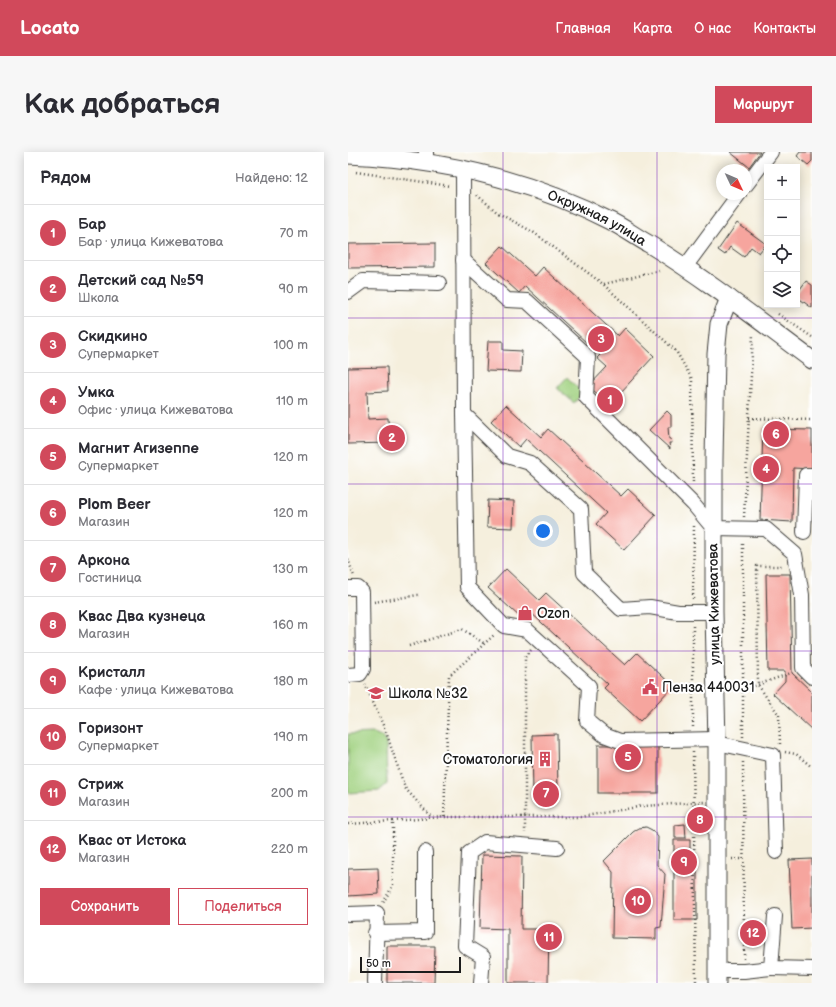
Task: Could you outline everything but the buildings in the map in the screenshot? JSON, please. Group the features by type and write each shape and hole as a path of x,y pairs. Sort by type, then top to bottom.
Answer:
{"main road":[{"name":"Окружная улица","path":"350,163 383,154 426,157 535,188 610,221 685,267 810,353"},
{"name":"улица Кижеватова","path":"717,977 717,741 713,528 716,354 719,324 729,298"}],"street":[{"path":"752,177 771,152"},
{"path":"463,168 464,414 467,588 504,626 528,630 589,686 587,721 604,735 620,741 693,739 717,741 773,755 776,852"},
{"path":"685,267 735,200"},
{"path":"463,260 507,300 527,301 588,357 586,397 693,504 713,528 766,529 795,554 797,566 807,595 808,673"},
{"path":"348,292 363,280 439,282"},
{"path":"464,414 507,456 530,463 581,509 584,573 621,609 650,607 678,612 714,612"},
{"path":"786,546 808,532 806,475 812,475"},
{"path":"348,588 361,589 363,669 354,674"},
{"path":"481,983 483,956 465,946 469,853 485,842 557,848"},
{"path":"375,932 425,932 425,852"},
{"path":"348,914 377,914 375,932 375,983"},
{"path":"771,968 775,916"},
{"path":"717,977 744,971 771,968 812,969"}],"path":[{"path":"350,163 463,188 470,188 498,213 534,232 603,284 676,351 692,379 693,803 696,860 696,983"},
{"path":"603,284 659,271"},
{"path":"743,528 754,327"},
{"path":"749,418 812,420"},
{"path":"780,751 779,715 758,685 757,566 797,566"},
{"path":"362,604 418,595"},
{"path":"444,817 449,676 504,626"},
{"path":"409,646 462,629 485,644"},
{"path":"526,657 526,845"},
{"path":"743,690 808,673"},
{"path":"354,674 386,732 405,788 432,818"},
{"path":"348,824 444,817 580,817 642,806 717,800"},
{"path":"377,914 393,885 393,821"}],"green space":[{"path":"567,377 583,393 574,403 557,388"},
{"path":"374,733 383,737 386,742 387,784 379,791 348,793 348,734"}],"place":[{"name":"Скидкино","path":"601,339"},
{"name":"Бар","path":"610,400"},
{"name":"Plom Beer","path":"776,434"},
{"name":"Детский сад №59","path":"392,438"},
{"name":"Умка","path":"766,469"},
{"name":"Ozon","path":"525,613"},
{"name":"Пенза 440031","path":"650,687"},
{"name":"Школа №32","path":"376,693"},
{"name":"Магнит Агизеппе","path":"628,757"},
{"name":"Стоматология","path":"545,759"},
{"name":"Аркона","path":"546,794"},
{"name":"Квас Два кузнеца","path":"700,820"},
{"name":"Кристалл","path":"684,862"},
{"name":"Горизонт","path":"638,901"},
{"name":"Квас от Истока","path":"753,933"},
{"name":"Стриж","path":"549,937"}]}
